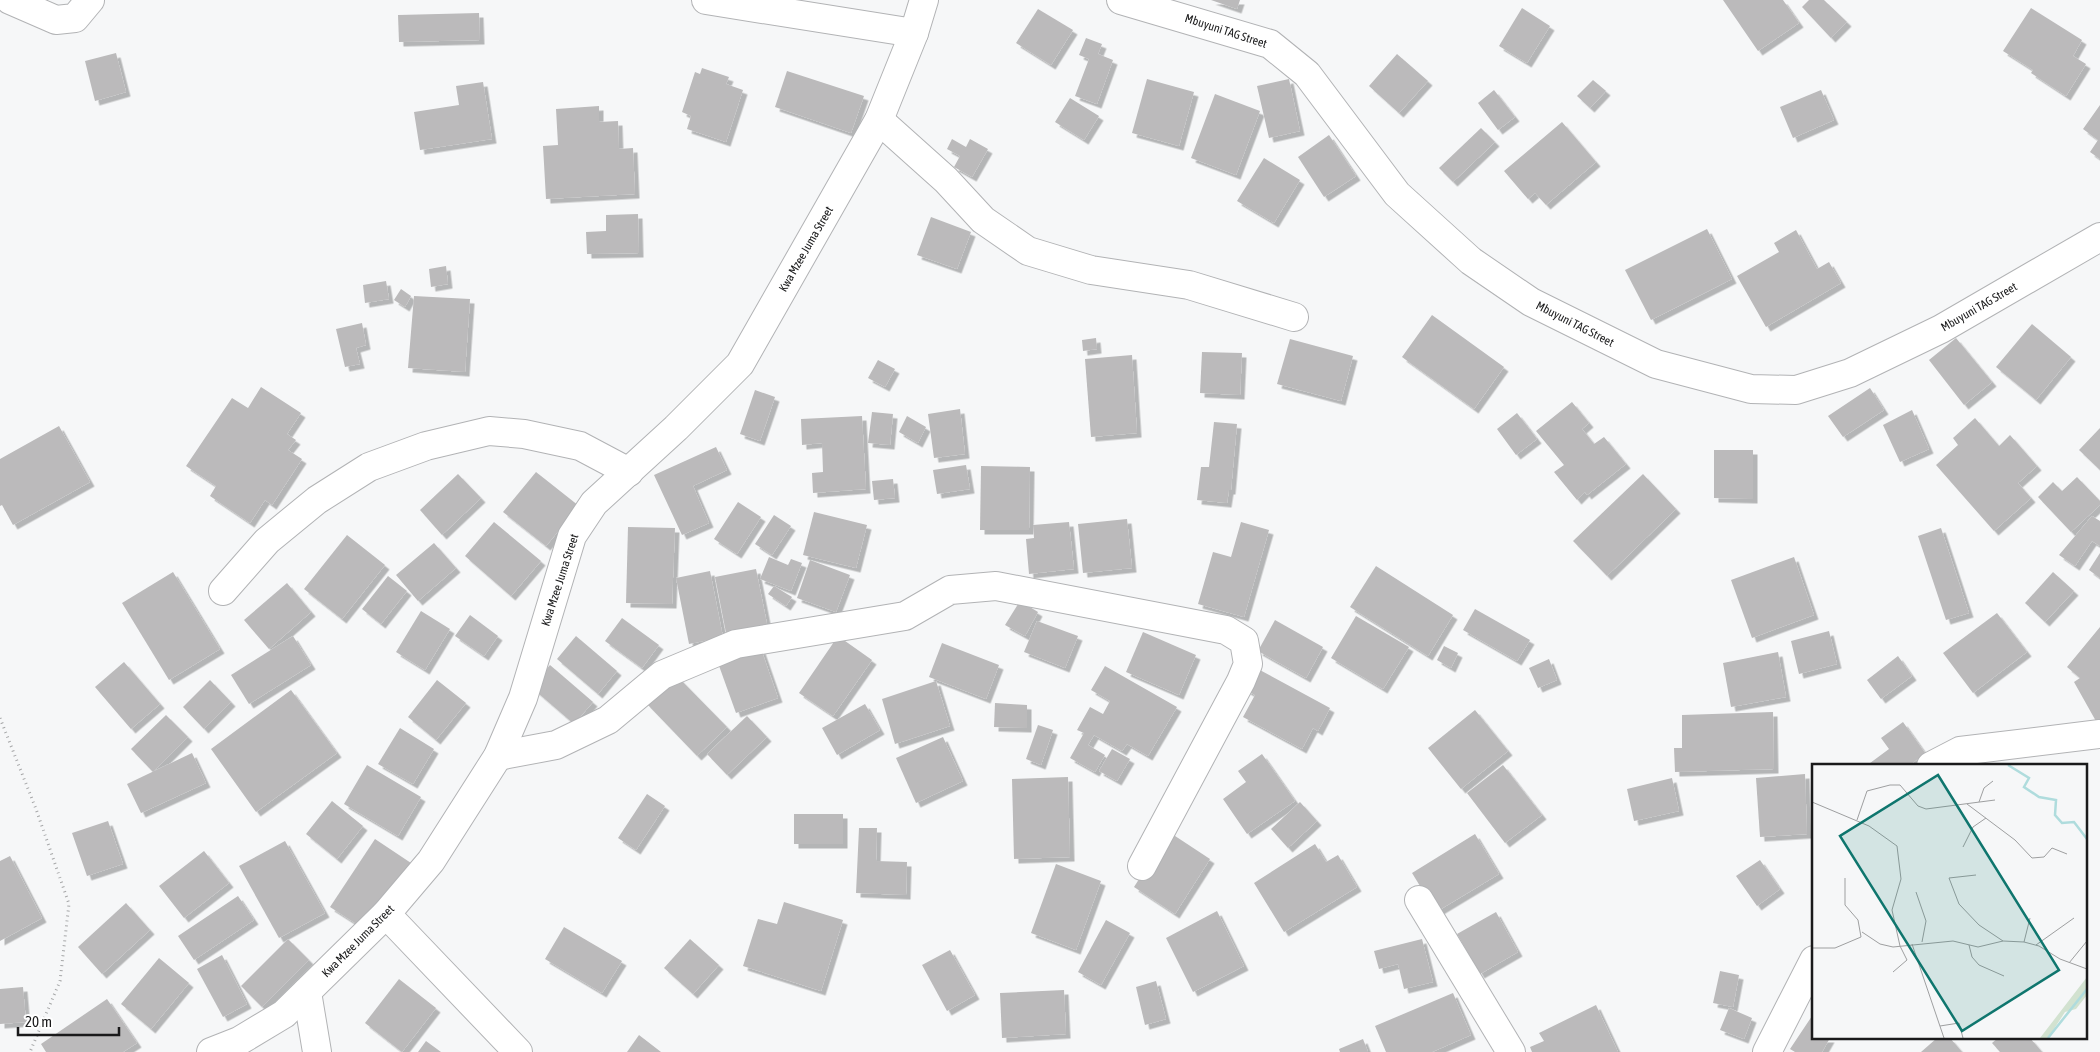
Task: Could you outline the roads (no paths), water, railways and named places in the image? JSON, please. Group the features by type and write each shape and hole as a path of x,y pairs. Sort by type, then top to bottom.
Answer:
{"street":[{"path":"10,0 56,20 75,18 90,0"},
{"path":"706,0 914,33"},
{"name":"Kwa Mzee Juma Street","path":"211,1052 239,1042 284,1014 386,914 431,861 498,756 524,698 572,536 594,503 629,472 740,364 879,120 914,33 924,0"},
{"name":"Mbuyuni TAG Street","path":"1121,0 1270,44 1307,74 1397,194 1471,261 1531,302 1656,364 1751,388 1796,390 1850,373 1941,329 2100,237"},
{"path":"879,120 946,180 983,220 1028,250 1091,270 1189,285 1294,317"},
{"path":"223,591 267,541 317,500 368,467 426,446 489,431 524,434 580,446 629,472"},
{"path":"498,756 556,745 608,720 662,675 736,644 906,616 950,590 996,586 1226,630 1244,642 1248,664 1241,681 1142,866"},
{"path":"1935,764 1960,751 2100,734"},
{"path":"1419,900 1511,1052"},
{"path":"386,914 518,1052"},
{"path":"1767,1052 1812,964"},
{"path":"307,992 317,1052"}]}
